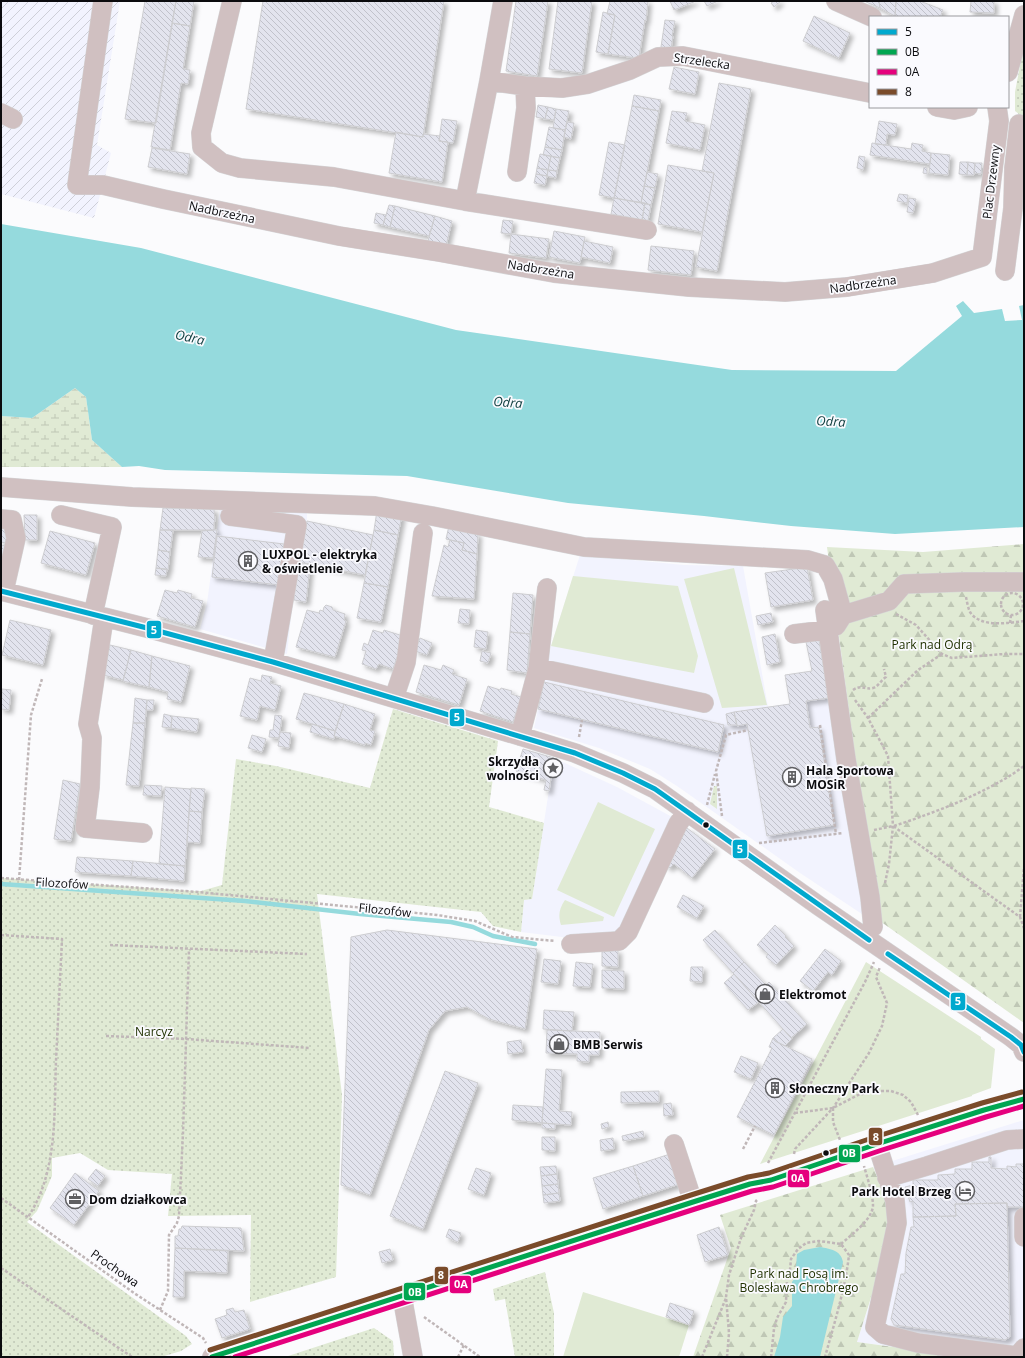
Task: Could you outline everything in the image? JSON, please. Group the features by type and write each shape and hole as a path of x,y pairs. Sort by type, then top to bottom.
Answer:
{"street":[{"name":"Nadbrzeżna","path":"103,1 77,184 103,185 162,199 339,236 554,273 689,287 785,292 847,288 933,272 982,257"},
{"path":"232,1 201,133 202,147 222,163 240,168 334,177 647,230"},
{"path":"465,200 489,81 503,1"},
{"path":"836,1 870,16"},
{"path":"1009,61 1024,15"},
{"name":"Strzelecka","path":"489,81 525,86 562,88 588,84 630,70 658,57 683,56 869,93"},
{"path":"517,172 526,108 525,86"},
{"path":"943,108 954,110 963,108"},
{"path":"998,114 1022,127 1014,168 1018,208 1005,271"},
{"name":"Plac Drzewny","path":"982,257 998,114"},
{"path":"1,487 132,497 375,506 584,547 808,560 825,565 833,578 843,615"},
{"path":"61,515 112,527 98,616 88,724 92,738 90,787 85,828 143,833"},
{"path":"230,516 297,525 273,662"},
{"path":"1,519 12,520 16,538 2,591 273,662 575,753 622,773 696,810 812,901 1021,1045 1024,1052"},
{"path":"394,698 406,662 423,533"},
{"path":"794,634 828,633 843,615 889,601 904,584 1024,582"},
{"path":"520,736 538,668 547,588"},
{"path":"825,610 858,831 870,897 873,927"},
{"path":"538,668 704,703"},
{"path":"571,944 619,941 628,932 678,824 696,810"},
{"path":"212,1357 693,1202 750,1184 771,1180 877,1144 1024,1099"},
{"path":"887,1178 1007,1140 1024,1139"},
{"path":"674,1144 693,1202"},
{"path":"877,1144 894,1202 897,1223 875,1327 883,1334 918,1343 1017,1356 1024,1348"},
{"path":"1024,1217 1024,1236"},
{"path":"402,1296 413,1357"}],"path":[{"path":"964,582 970,612 976,619 996,624 1024,621"},
{"path":"1016,594 1021,598 1023,605 1020,611 1014,615 1011,615 1004,612 1001,605 1005,596 1016,594"},
{"path":"879,604 916,625 942,654 952,658 1024,654"},
{"path":"1010,623 1011,615"},
{"path":"868,718 918,670 942,654"},
{"path":"849,693 861,686 876,687 886,677 884,669"},
{"path":"19,880 31,715 42,679"},
{"path":"853,698 868,718 888,756 893,826 885,886"},
{"path":"577,743 582,720"},
{"path":"820,725 828,768 836,834"},
{"path":"696,810 716,771 726,734 748,730"},
{"path":"884,828 925,815 962,800 1002,781 1024,766"},
{"path":"716,771 723,823"},
{"path":"893,826 1020,918"},
{"path":"757,843 858,831"},
{"path":"1024,867 1020,918 1024,928"},
{"name":"Filozofów","path":"1,878 198,892 437,915 475,921 512,936 571,944"},
{"path":"1,935 62,939 54,1127 48,1172 36,1205 28,1217"},
{"path":"110,945 307,954"},
{"path":"160,1310 168,1292 169,1235 177,1223 179,1216 189,948"},
{"path":"767,1165 865,982 874,962"},
{"path":"793,1159 795,1149 832,1108 869,1053 882,1026 887,1003 876,977 881,966"},
{"path":"106,1036 186,1039 310,1048"},
{"path":"795,1112 832,1108 858,1095 875,1091 890,1091 903,1095 911,1102 920,1119"},
{"path":"832,1108 833,1122 841,1143"},
{"path":"743,1149 755,1126"},
{"path":"841,1244 867,1219 871,1213 873,1205 864,1166"},
{"name":"Prochowa","path":"1,1198 160,1310 203,1338 212,1357"},
{"path":"727,1357 728,1332 726,1297 728,1275 741,1238 754,1210 756,1201"},
{"path":"771,1357 774,1329 777,1318 786,1302 787,1280 791,1260 798,1249 806,1243 819,1241 841,1244 849,1255 848,1269 825,1357"},
{"path":"1,1268 132,1357"},
{"path":"702,1357 726,1297"},
{"path":"424,1317 480,1357"},
{"path":"458,1357 464,1345"}],"shaded area":[{"path":"1,1 120,1 97,145 111,153 94,218 1,194"},
{"path":"220,508 307,510 307,521 299,562 297,562 287,654 200,629 207,603"},
{"path":"580,555 684,565 743,566 768,707 829,697 865,916 800,873 677,786 650,769 599,748 534,728 551,646"},
{"path":"554,758 617,787 674,818 617,934 570,938 521,932 524,900 532,899"},
{"path":"1024,1120 1024,1357 966,1357 857,1342 886,1253 892,1211 873,1167"}],"green space":[{"path":"1024,45 1024,118 1015,111 1015,92"},
{"path":"75,388 86,397 92,440 122,467 1,467 1,416 32,418"},
{"name":"Park nad Odrą","path":"1024,544 1024,1023 877,919 827,547 923,552"},
{"path":"734,568 767,705 722,708 684,579"},
{"path":"573,576 678,586 698,656 694,673 551,646"},
{"name":"Narcyz","path":"393,709 498,741 489,807 544,823 532,899 524,900 521,932 493,926 481,912 317,894 342,1095 336,1277 250,1302 251,1215 168,1216 172,1174 108,1170 80,1153 52,1158 52,1176 37,1211 27,1222 186,1336 192,1344 181,1351 161,1357 1,1357 1,878 193,891 201,891 222,885 236,759 276,766 370,788"},
{"path":"714,786 717,786 717,809 710,804"},
{"path":"598,802 655,829 614,917 557,890"},
{"path":"565,900 604,917 603,921 561,925 560,912 561,906"},
{"path":"866,962 981,1037 981,1039 995,1049 991,1088 972,1096 760,1164"},
{"name":"Park nad Fosą im. Bolesława Chrobrego","path":"873,1167 892,1211 886,1250 857,1342 966,1357 693,1357 731,1248 720,1215"},
{"path":"545,1272 554,1313 554,1357 515,1357 505,1299 495,1301 493,1289"},
{"path":"583,1292 689,1325 679,1357 563,1357"},
{"path":"374,1328 393,1341 394,1357 285,1357"}],"water":[{"name":"Odra","path":"1,224 141,248 456,330 732,370 896,371 962,316 956,306 963,301 974,313 1002,309 1005,321 1022,320 1019,306 1024,305 1024,527 895,534 791,526 568,503 407,476 165,470 139,466 122,467 92,440 86,397 75,388 32,418 1,416"},
{"path":"820,1247 831,1249 840,1255 843,1262 820,1357 774,1357 780,1337 783,1317 792,1306 792,1282 797,1275 797,1254 804,1250"}],"building":[{"path":"145,1 176,1 156,123 125,119"},
{"path":"176,1 194,1 190,26 172,23"},
{"path":"263,1 444,1 423,137 246,109"},
{"path":"516,1 548,1 537,76 506,71"},
{"path":"558,1 592,1 582,73 549,69"},
{"path":"610,1 648,1 646,21 645,20 639,57 637,58 608,54 615,15 607,14"},
{"path":"670,1 696,1 674,10"},
{"path":"704,1 718,1 707,6"},
{"path":"774,1 781,1 774,7 771,3"},
{"path":"864,1 879,1 880,8"},
{"path":"879,1 896,1 895,16 880,8"},
{"path":"896,1 920,1 943,10 940,16 895,16"},
{"path":"971,1 994,1 994,13 970,12"},
{"path":"603,12 615,15 608,54 596,52"},
{"path":"814,16 850,33 839,58 803,41"},
{"path":"665,20 675,21 671,49 661,47"},
{"path":"172,23 190,26 183,69 190,70 188,84 181,83 170,150 151,147"},
{"path":"674,67 699,72 695,94 669,89"},
{"path":"719,83 751,89 717,271 696,267 714,173 702,171"},
{"path":"634,95 661,100 659,111 632,106"},
{"path":"538,105 548,107 545,119 536,117"},
{"path":"632,106 659,111 641,203 614,198"},
{"path":"548,107 556,109 554,120 545,119"},
{"path":"556,109 569,111 565,130 553,128"},
{"path":"672,111 687,113 685,121 705,125 700,150 666,143"},
{"path":"442,119 457,121 453,143 439,141"},
{"path":"879,121 897,124 895,135 887,134 886,145 875,144"},
{"path":"567,122 574,123 571,139 564,137"},
{"path":"549,127 565,130 562,150 545,147"},
{"path":"396,132 423,137 423,134 440,136 439,141 448,142 442,182 389,173"},
{"path":"609,142 625,145 614,198 599,195"},
{"path":"872,143 911,149 912,143 923,145 922,151 931,153 930,164 870,155"},
{"path":"545,147 562,150 560,158 543,155"},
{"path":"152,148 190,154 187,174 148,167"},
{"path":"931,153 950,155 948,175 929,173"},
{"path":"540,154 551,156 548,170 537,168"},
{"path":"551,156 560,158 557,171 548,170"},
{"path":"859,156 865,157 863,170 857,168"},
{"path":"960,162 968,162 967,175 959,174"},
{"path":"968,162 975,163 974,175 967,175"},
{"path":"975,163 982,163 981,174 974,173"},
{"path":"668,165 714,173 702,232 658,224"},
{"path":"924,167 927,168 927,174 923,173"},
{"path":"537,168 548,170 547,176 536,174"},
{"path":"548,170 557,171 556,178 547,176"},
{"path":"647,172 658,174 655,188 644,186"},
{"path":"536,174 547,176 545,185 534,183"},
{"path":"644,186 655,188 651,205 641,203"},
{"path":"899,194 908,195 907,203 897,201"},
{"path":"614,198 645,203 642,220 611,214"},
{"path":"909,198 916,199 913,213 907,212"},
{"path":"645,203 651,205 648,221 642,220"},
{"path":"389,205 395,206 390,227 383,225"},
{"path":"395,206 435,216 429,236 390,227"},
{"path":"376,213 386,215 383,225 374,223"},
{"path":"435,216 452,221 446,246 428,241"},
{"path":"503,220 513,221 511,234 501,233"},
{"path":"554,231 585,237 580,263 549,257"},
{"path":"511,234 549,239 546,258 509,253"},
{"path":"584,241 613,247 610,263 581,257"},
{"path":"651,246 694,251 691,275 648,270"},
{"path":"163,508 214,509 214,530 160,530"},
{"path":"377,511 402,515 398,535 374,530"},
{"path":"24,515 37,515 37,540 25,540"},
{"path":"307,521 373,535 365,575 299,562"},
{"path":"449,526 478,534 477,554 462,550 464,543 446,539"},
{"path":"1,527 9,530 6,543 1,542"},
{"path":"160,530 173,530 170,552 158,550"},
{"path":"217,530 213,558 198,557 202,531"},
{"path":"374,530 398,535 388,587 364,583"},
{"path":"50,531 95,543 86,575 41,563"},
{"name":"LUXPOL - elektryka & oświetlenie","path":"217,536 284,544 279,585 212,577"},
{"path":"450,540 464,543 462,550 477,554 474,599 432,596 444,545 448,547"},
{"path":"1,545 6,546 1,570"},
{"path":"158,550 170,552 168,570 156,568"},
{"path":"297,562 310,566 306,602 294,600"},
{"path":"807,567 813,600 771,607 765,573"},
{"path":"156,568 167,569 166,576 155,575"},
{"path":"364,583 388,587 381,622 357,618"},
{"path":"165,590 177,593 178,590 192,594 191,598 203,601 195,627 157,616"},
{"path":"513,593 533,595 530,634 510,632"},
{"path":"326,605 332,607 333,610 345,614 344,620 346,621 335,657 296,647 307,610 319,613 320,610 323,611"},
{"path":"460,609 470,610 469,624 458,623"},
{"path":"771,613 773,622 758,625 756,616"},
{"path":"10,620 51,630 43,665 2,655"},
{"path":"373,630 383,633 384,630 403,636 399,657 397,657 393,669 379,664 376,669 362,664 366,651 362,650 364,643 368,645"},
{"path":"476,630 488,632 486,649 474,647"},
{"path":"510,632 530,634 527,673 507,670"},
{"path":"775,634 780,662 767,665 762,637"},
{"path":"420,638 432,643 427,655 415,651"},
{"name":"Hala Sportowa MOSiR","path":"819,640 829,698 806,701 810,728 819,727 834,825 767,836 747,724 737,726 734,712 790,704 785,675 812,671 806,642"},
{"path":"110,645 131,650 123,681 103,675"},
{"path":"131,650 152,656 149,687 123,681"},
{"path":"482,651 491,653 488,663 480,661"},
{"path":"152,656 190,666 181,702 167,699 168,692 149,687"},
{"path":"424,665 441,670 443,665 454,670 452,674 467,679 459,705 416,692"},
{"path":"262,675 272,677 270,683 281,686 275,710 260,706 257,720 240,716 250,678 261,681"},
{"path":"544,682 724,725 718,752 538,709"},
{"path":"488,686 500,690 501,688 512,691 511,694 521,697 513,722 480,711"},
{"path":"2,689 11,690 9,710 1,709"},
{"path":"304,693 344,704 335,731 296,719"},
{"path":"135,698 147,700 145,723 133,723"},
{"path":"147,700 154,700 153,710 146,710"},
{"path":"344,704 375,714 370,730 375,731 371,745 365,743 365,745 334,736"},
{"path":"734,712 737,725 728,725 726,714"},
{"path":"164,714 172,716 171,728 162,727"},
{"path":"275,715 282,716 279,738 269,737 270,730 273,730"},
{"path":"172,716 199,719 197,732 171,728"},
{"path":"133,723 145,723 139,786 126,785"},
{"path":"312,724 335,731 334,739 310,732"},
{"path":"280,732 291,733 289,748 278,746"},
{"path":"252,735 266,739 262,752 248,748"},
{"path":"523,749 554,758 549,791 544,790 546,780 516,771"},
{"path":"63,780 80,784 71,841 54,839"},
{"path":"144,785 162,786 161,796 143,795"},
{"path":"165,787 191,789 185,866 159,864"},
{"path":"191,788 205,789 202,812 189,811"},
{"path":"189,811 202,812 200,843 187,842"},
{"path":"687,828 715,849 692,878 674,864 670,868 665,865 679,837"},
{"path":"77,857 133,861 131,876 75,872"},
{"path":"133,861 185,866 184,881 131,876"},
{"path":"683,895 704,906 697,918 677,907"},
{"path":"775,925 794,946 776,965 766,957 768,954 757,945"},
{"path":"387,930 537,949 525,1029 489,1019 467,1007 445,1011 429,1030 370,1195 341,1185 351,937"},
{"path":"715,930 744,962 733,973 703,940"},
{"path":"825,949 841,961 832,975 828,972 813,991 800,981"},
{"path":"618,950 618,967 602,966 602,952"},
{"path":"544,959 561,961 558,984 541,982"},
{"path":"576,962 593,964 590,987 573,986"},
{"name":"Elektromot","path":"744,962 766,985 769,982 807,1024 791,1038 733,973"},
{"path":"691,967 703,967 702,982 690,981"},
{"path":"602,970 624,971 624,989 602,988"},
{"path":"734,974 759,1002 748,1010 724,983"},
{"path":"544,1010 574,1012 572,1031 543,1029"},
{"path":"783,1029 792,1039 785,1046 775,1041 773,1038"},
{"path":"547,1030 600,1032 599,1055 589,1055 589,1062 577,1061 577,1054 546,1053"},
{"name":"Słoneczny Park","path":"773,1038 775,1041 812,1059 774,1135 737,1117 772,1048 769,1047"},
{"path":"521,1040 523,1052 508,1054 507,1042"},
{"path":"741,1056 758,1063 751,1079 734,1072"},
{"path":"546,1069 562,1070 559,1111 572,1112 571,1125 542,1123"},
{"path":"445,1071 478,1083 423,1229 390,1216"},
{"path":"659,1091 659,1102 621,1103 621,1092"},
{"path":"671,1103 673,1115 664,1116 663,1104"},
{"path":"513,1105 543,1107 542,1123 512,1120"},
{"path":"608,1122 609,1127 602,1129 601,1124"},
{"path":"542,1123 555,1124 555,1129 542,1128"},
{"path":"643,1131 644,1137 623,1141 622,1136"},
{"path":"542,1137 555,1137 555,1151 542,1150"},
{"path":"613,1138 614,1149 601,1151 600,1140"},
{"path":"673,1153 683,1183 643,1196 633,1166"},
{"name":"Park Hotel Brzeg","path":"989,1157 991,1157 991,1168 1007,1169 1007,1166 1016,1167 1016,1164 1024,1164 1024,1207 1007,1207 1007,1203 955,1204 956,1216 913,1217 913,1201 910,1202 905,1187 913,1185 913,1180 938,1180 938,1175 955,1174 955,1169 972,1169 972,1162 989,1162"},
{"path":"556,1166 557,1174 541,1176 540,1167"},
{"path":"633,1166 643,1196 603,1209 593,1178"},
{"path":"476,1168 491,1173 484,1195 468,1189"},
{"path":"96,1169 105,1176 98,1186 88,1179"},
{"name":"Dom działkowca","path":"75,1173 99,1191 74,1225 50,1208"},
{"path":"557,1174 558,1184 542,1186 541,1176"},
{"path":"558,1184 559,1193 543,1195 542,1186"},
{"path":"559,1193 560,1201 544,1203 543,1195"},
{"path":"1007,1203 1010,1337 1005,1340 894,1325 891,1319 901,1274 905,1274 906,1253 911,1227 914,1227 913,1217 956,1216 955,1204"},
{"path":"182,1226 241,1228 244,1251 175,1248 175,1236 178,1236 179,1229 181,1229"},
{"path":"719,1227 728,1255 705,1262 697,1235"},
{"path":"449,1229 461,1233 458,1242 446,1237"},
{"path":"175,1248 228,1251 227,1273 184,1271 184,1297 173,1297"},
{"path":"390,1249 393,1260 382,1263 379,1252"},
{"path":"670,1303 694,1311 689,1325 666,1317"},
{"path":"233,1308 235,1312 244,1310 250,1329 222,1338 215,1319 227,1315 226,1310"}],"waterway":[{"path":"1,884 245,901 360,914 451,922 473,927 493,936 535,944"}],"transit line":[{"name":"5","path":"1,591 273,662 575,753 623,773 655,789 869,940"},
{"name":"5","path":"888,954 1011,1037 1021,1045 1024,1052"},
{"name":"8","path":"210,1350 691,1195 748,1177 769,1173 875,1137 1022,1092"},
{"name":"0B","path":"212,1357 693,1202 750,1184 771,1180 877,1144 1024,1099"},
{"name":"0A","path":"235,1357 695,1209 752,1191 773,1187 879,1151 1024,1106"}],"place":[{"name":"LUXPOL - elektryka & oświetlenie","path":"248,561"},
{"name":"Skrzydła wolności","path":"553,768"},
{"name":"Hala Sportowa MOSiR","path":"792,777"},
{"name":"Elektromot","path":"765,994"},
{"name":"BMB Serwis","path":"559,1044"},
{"name":"Słoneczny Park","path":"775,1088"},
{"name":"Park Hotel Brzeg","path":"965,1191"},
{"name":"Dom działkowca","path":"75,1199"}]}
